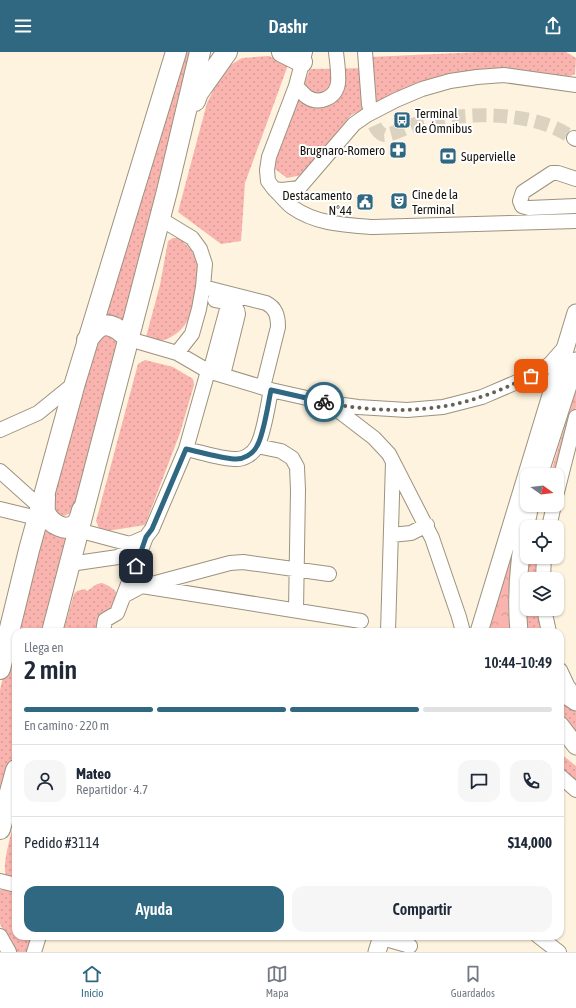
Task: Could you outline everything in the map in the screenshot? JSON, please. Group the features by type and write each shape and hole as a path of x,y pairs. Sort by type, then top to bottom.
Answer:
{"highway":[{"path":"126,214 165,52"},
{"path":"0,669 38,513 87,340 176,52"},
{"path":"53,628 70,564 72,529 87,499 129,338 200,52"},
{"path":"282,52 304,57"},
{"path":"166,191 198,93 227,54"},
{"path":"87,340 98,328 106,326 120,329 129,338"},
{"path":"48,478 45,501 46,514 53,523 59,527 72,529"},
{"path":"0,829 12,785"}],"main road":[{"path":"480,628 576,313"},
{"path":"541,468 576,361"},
{"path":"520,628 518,612 521,550 529,512"},
{"path":"564,695 576,702"},
{"path":"564,730 576,746"},
{"path":"564,748 576,757"}],"street":[{"path":"296,86 307,97 316,100 331,97 336,91 338,83 336,52"},
{"path":"365,52 369,105"},
{"path":"304,57 296,86 269,157 267,170 268,181 290,206 307,216 326,222 373,227 576,221"},
{"path":"274,189 282,190 299,188 354,124 367,115 396,100 422,89 450,81 504,75 576,85"},
{"path":"576,179 558,173 552,173 523,192 520,201 522,206 529,208 576,206"},
{"path":"576,188 556,182 537,193 534,199 538,201 576,201"},
{"path":"159,218 192,238 200,250 205,264 202,292 192,334 178,353"},
{"path":"70,564 118,557 133,548 146,537 152,529 186,449 238,314 236,307 202,292"},
{"path":"186,449 235,459 244,458 253,452 261,436 267,388 278,326 278,317 275,311 266,303 202,292"},
{"path":"129,338 178,353 214,373 267,388 329,403 358,408 407,410 443,407 482,397 531,376 550,364 565,347"},
{"path":"0,430 38,413 75,383"},
{"path":"329,403 374,438 389,454 394,462 427,525 462,628"},
{"path":"564,476 571,459 576,417"},
{"path":"257,446 281,451 292,458 297,466 296,610"},
{"path":"388,628 394,462"},
{"path":"0,471 38,513"},
{"path":"0,509 38,513"},
{"path":"391,535 410,533 427,525"},
{"path":"72,529 130,544 146,537"},
{"path":"104,626 117,613 146,537"},
{"path":"125,595 142,586 230,563 243,562 330,574"},
{"path":"142,586 361,621"},
{"path":"546,616 548,628"},
{"path":"564,679 576,698"},
{"path":"564,780 576,790"},
{"path":"0,881 12,884"},
{"path":"0,936 9,952"},
{"path":"34,952 38,940"},
{"path":"543,940 559,952"},
{"path":"380,942 410,945"}],"green space":[{"path":"181,52 195,52 127,327 99,322"},
{"path":"480,52 566,52 576,58 575,74 563,79 512,70 411,88 351,115 302,175 287,178 275,169 278,148 310,69 370,68 370,57"},
{"path":"269,56 288,65 245,183 241,241 221,244 178,212 207,103 224,69 242,58"},
{"path":"173,238 179,238 186,245 198,263 199,273 194,302 190,317 182,329 166,339 155,340 146,337 160,285 168,241"},
{"path":"105,330 119,337 75,507 73,512 64,516 59,514 53,508 51,503 96,342"},
{"path":"145,360 173,367 193,379 194,385 180,433 145,525 101,532 96,521 138,364"},
{"path":"576,390 576,407 558,468 552,468"},
{"path":"41,523 67,534 48,628 14,628"},
{"path":"510,551 513,552 509,592 510,628 489,628"},
{"path":"528,564 539,564 538,572 527,572"},
{"path":"99,583 112,588 119,597 100,628 64,628 74,594 77,591 85,589 87,591"},
{"path":"526,616 541,616 543,628 528,628"},
{"path":"12,638 12,765 0,810 0,690"},
{"path":"564,701 576,709 576,734 564,719"},
{"path":"564,756 576,766 576,785 564,774"},
{"path":"12,832 12,880 7,877 5,872"},
{"path":"12,888 12,940 35,940 32,952 16,952 0,924 0,890"}],"tunnel":[{"path":"369,105 375,126 377,130 384,135 419,123 452,117 488,115 505,116 539,122 574,138"}],"way so far":[{"path":"324,402 358,408 407,410 443,407 482,397 531,376"}],"place":[{"name":"Terminal de Ómnibus","path":"402,120"},
{"name":"Brugnaro-Romero","path":"398,150"},
{"name":"Supervielle","path":"448,156"},
{"name":"Cine de la Terminal","path":"399,201"},
{"name":"Destacamento N°44","path":"365,202"}],"route":[{"path":"136,566 146,537 152,529 186,449 235,459 244,458 253,452 261,436 271,390 324,402"}]}
